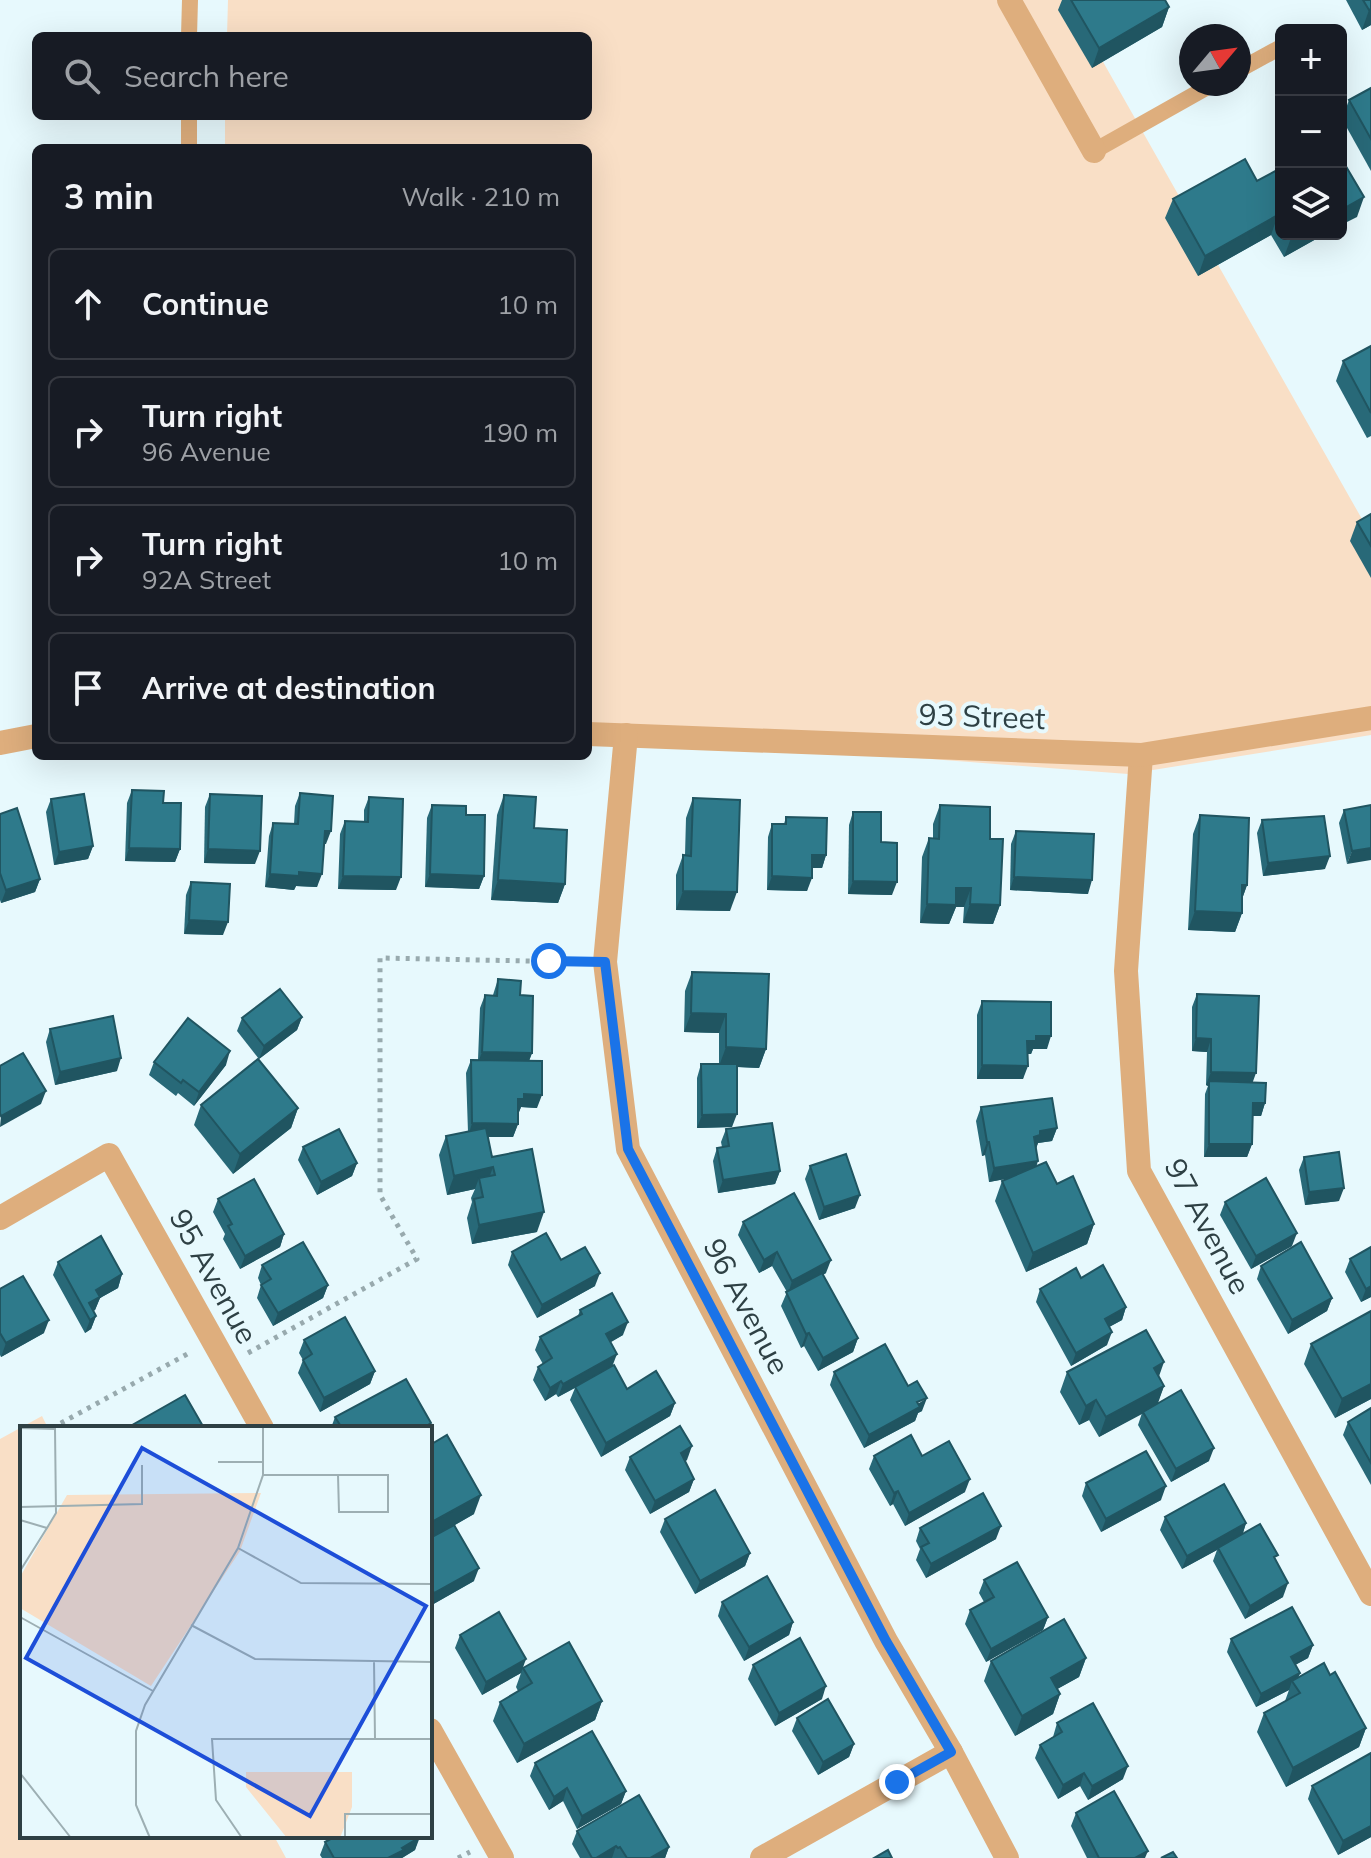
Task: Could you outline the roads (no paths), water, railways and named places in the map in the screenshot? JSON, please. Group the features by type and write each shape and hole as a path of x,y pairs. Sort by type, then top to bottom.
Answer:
{"street":[{"path":"1009,0 1094,151"},
{"name":"93 Street","path":"592,734 1141,755 1371,718"},
{"name":"96 Avenue","path":"626,735 605,962 628,1149 886,1641 951,1752 1007,1858"},
{"path":"0,743 32,737"},
{"name":"97 Avenue","path":"1141,755 1126,971 1139,1171 1371,1594"},
{"name":"95 Avenue","path":"0,1218 109,1155 261,1426"},
{"path":"432,1734 502,1858"},
{"path":"762,1858 951,1752"}],"lane":[{"path":"189,32 190,0"},
{"path":"1251,63 1275,50"},
{"path":"1094,151 1192,96"},
{"path":"189,120 189,144"}]}
